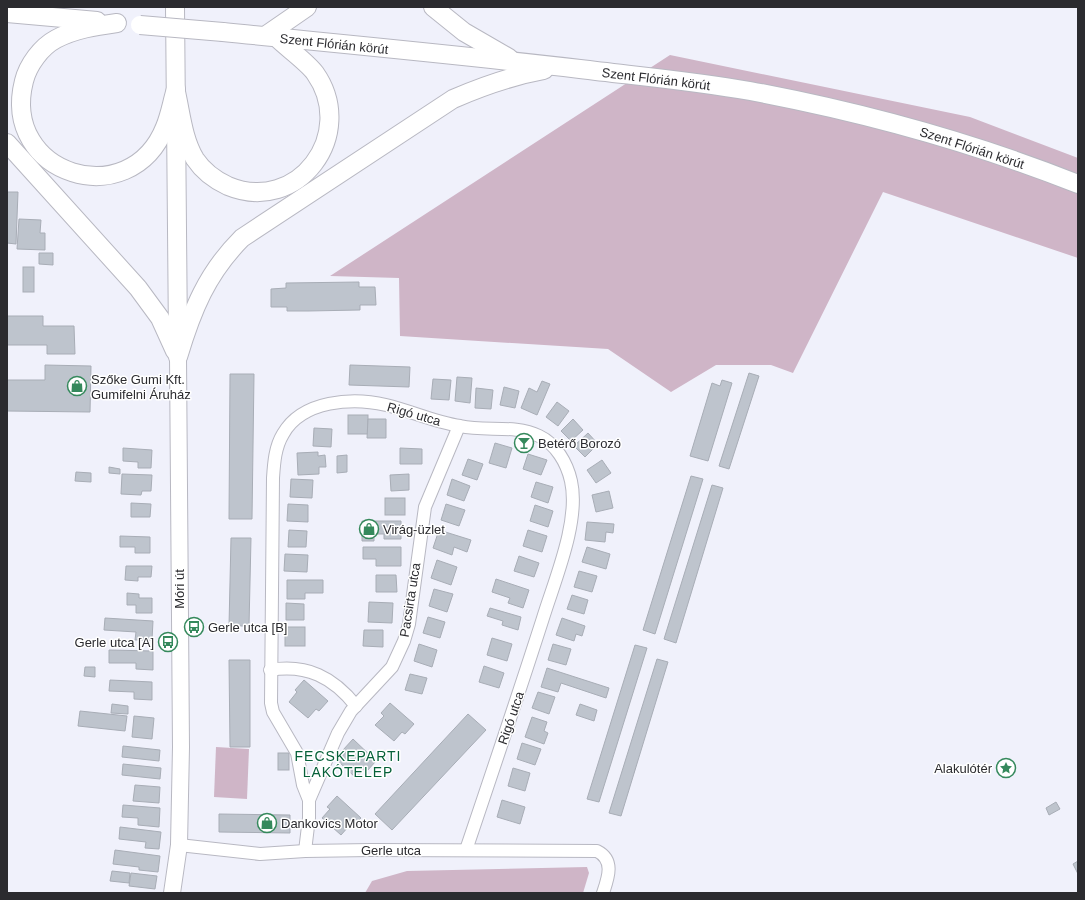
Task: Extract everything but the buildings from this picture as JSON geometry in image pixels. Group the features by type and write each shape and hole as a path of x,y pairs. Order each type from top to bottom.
{"main road":[{"path":"175,7 178,357"},
{"path":"176,89 187,142 196,160 208,174 221,183 248,191 263,192 280,188 294,182 307,172 324,148 329,132 329,101 314,72 271,37 307,7"},
{"path":"433,7 464,32 515,61"},
{"path":"7,13 117,23"},
{"path":"117,23 85,28 67,34 44,48 33,61 25,76 20,100 26,134 35,150 55,166 74,174 94,177 112,176 128,169 144,157 157,141 165,128 176,89"},
{"name":"Szent Flórián körút","path":"117,23 515,61 692,82 800,101 946,138 1078,184"},
{"path":"178,357 188,322 209,278 225,255 257,226 452,99 486,84 560,67"},
{"path":"7,143 138,288 160,318 178,357"},
{"name":"Móri út","path":"172,893 179,845 181,747 178,357"}],"street":[{"name":"Rigó utca","path":"305,851 309,818 309,800 303,785 297,753 273,712 270,670 274,460 283,432 293,421 308,410 320,405 344,402 384,404 459,426 512,429 540,436 550,443 560,454 571,480 573,494 571,526 518,698 466,850"},
{"name":"Pacsirta utca","path":"309,800 334,740 356,706 385,676 398,656 409,624 425,507 459,426"},
{"path":"270,670 295,668 324,677 348,695 356,706"},
{"name":"Gerle utca","path":"179,845 260,854 305,851 597,851 604,854 608,861 610,870 603,893"}],"shaded area":[{"path":"670,55 970,117 1078,158 1078,258 883,192 793,373 771,365 716,365 671,392 608,349 400,336 399,278 330,276"},
{"path":"216,747 249,749 247,799 214,797"},
{"path":"587,867 589,873 583,893 365,893 372,881 407,871"}],"place":[{"name":"Szőke Gumi Kft. Gumifelni Áruház","path":"77,386"},
{"name":"Betérő Borozó","path":"524,443"},
{"name":"Virág-üzlet","path":"369,529"},
{"name":"Gerle utca [B]","path":"194,627"},
{"name":"Gerle utca [A]","path":"168,642"},
{"name":"Alakulótér","path":"1006,768"},
{"name":"Dankovics Motor","path":"267,823"}],"district":[{"name":"FECSKEPARTI LAKÓTELEP","path":"348,764"}]}
